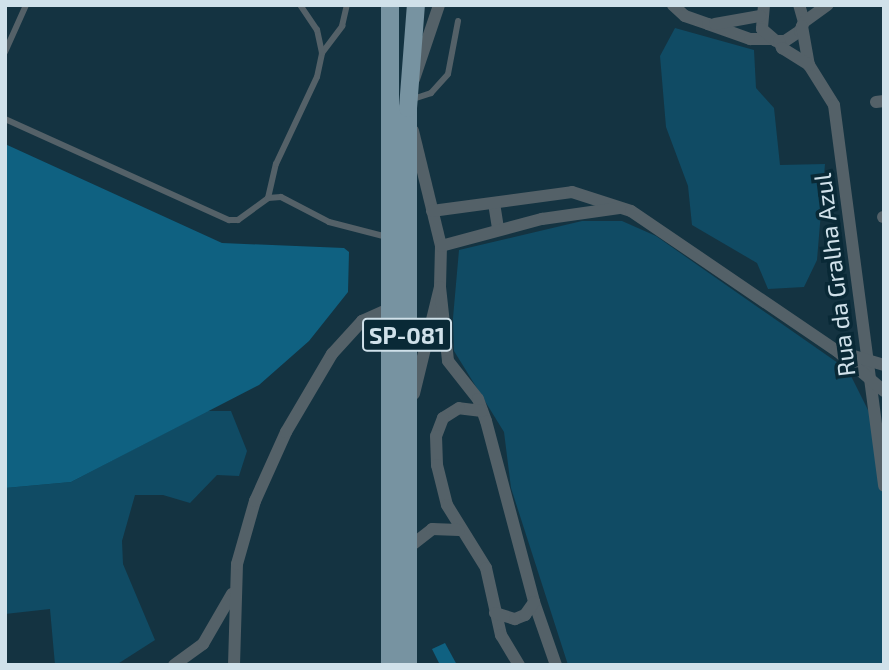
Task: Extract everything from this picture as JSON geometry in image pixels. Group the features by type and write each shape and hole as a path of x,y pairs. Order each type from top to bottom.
{"main road":[{"name":"SP-081","path":"390,5 390,665"},
{"name":"SP-081","path":"408,665 408,100 416,5"}],"street":[{"path":"439,5 430,41 408,100 441,246 440,287 448,361 482,411 534,602 556,665"},
{"path":"673,5 685,16 708,24 750,38 775,40 794,38 803,24 827,5"},
{"name":"Rua da Gralha Azul","path":"799,5 809,65 834,105 867,377 880,426 884,486"},
{"path":"708,24 762,11 762,29 775,40"},
{"name":"Rua da Gralha Azul","path":"775,40 782,48 809,65"},
{"path":"432,211 572,192 620,208 644,218 837,351 884,391"},
{"path":"494,203 498,229"},
{"path":"441,246 498,229 620,208"},
{"path":"407,425 440,287"},
{"path":"233,665 234,591 255,501 313,383 362,321 389,309"},
{"path":"837,351 884,365"},
{"path":"482,411 453,410 443,418 436,436 439,479 459,530 486,568 495,613 506,646 519,665"},
{"path":"408,548 432,529 459,530"},
{"path":"174,665 203,644 234,591"},
{"path":"495,613 515,619 525,615 534,602"}],"lane":[{"path":"5,52 26,5"},
{"path":"5,119 229,220 238,220 268,198 276,164 317,77 322,53 317,30 300,5"},
{"path":"322,53 342,26 348,5"},
{"path":"408,100 431,93 448,74 458,21"},
{"path":"268,198 293,201 329,222 389,238"}],"shaded area":[{"path":"675,28 754,50 756,88 774,108 780,165 825,164 817,260 804,287 768,289 757,263 692,225 688,186 666,127 660,56"},
{"path":"582,221 622,221 656,236 848,370 869,412 884,503 884,665 568,665 511,488 504,432 454,351 453,318 459,250"},
{"path":"207,411 231,411 247,451 239,476 217,475 190,503 163,495 135,495 122,541 123,564 155,640 116,665 55,665 50,609 5,614 5,488 71,482"}],"building":[{"path":"5,144 222,243 344,248 349,252 348,292 309,341 259,385 71,482 5,488"},
{"path":"445,643 457,665 440,665 432,649"}]}
